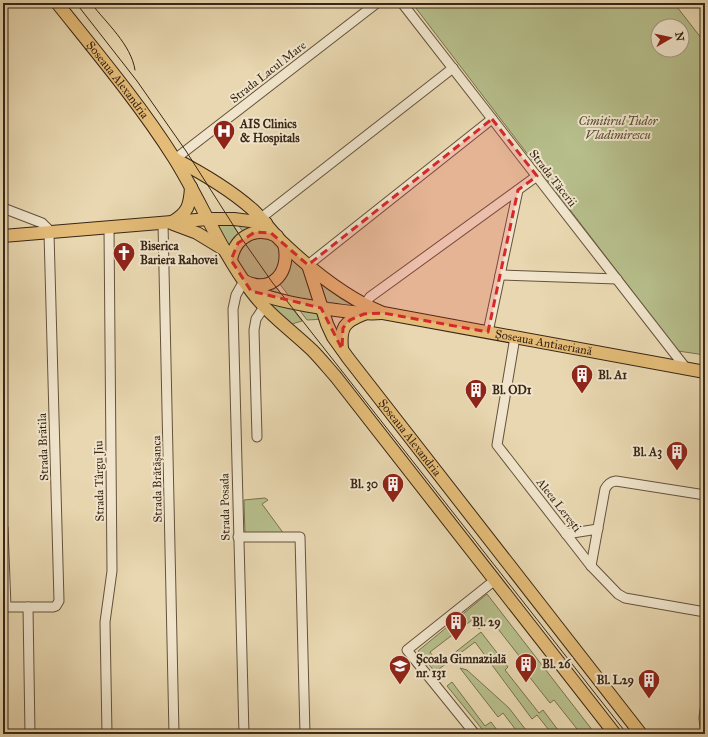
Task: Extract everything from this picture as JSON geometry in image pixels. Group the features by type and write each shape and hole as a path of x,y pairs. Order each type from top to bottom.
{"main road":[{"name":"Șoseaua Alexandria","path":"57,3 140,109 175,159 228,255 248,286 264,307 312,351 328,368 615,734"},
{"name":"Șoseaua Alexandria","path":"175,159 220,184 242,201 264,221 281,240 308,264 330,331 342,350 641,734"},
{"path":"167,223 178,218 186,211 190,199 191,187"},
{"path":"3,236 208,219 264,221"},
{"path":"167,223 197,233 228,255 242,239 250,234 264,232 281,240 286,252 286,262 284,270 279,277 272,282 248,286"},
{"name":"Șoseaua Antiaeriană","path":"308,264 365,310"},
{"name":"Șoseaua Antiaeriană","path":"248,286 283,301 322,308 365,310 383,313 685,367 705,372"},
{"path":"342,350 341,338 343,328 350,320 365,310"}],"street":[{"name":"Strada Lacul Mare","path":"175,159 377,3"},
{"name":"Strada Tăcerii","path":"402,3 685,367"},
{"path":"264,221 452,68"},
{"path":"308,264 492,119"},
{"path":"365,310 370,296 537,176"},
{"path":"488,332 518,190"},
{"path":"3,208 42,223 48,229 49,233"},
{"name":"Strada Brătășanca","path":"167,223 174,734"},
{"name":"Strada Târgu Jiu","path":"107,734 104,622 112,571 109,228"},
{"name":"Strada Brătila","path":"4,607 56,606 59,601 49,233"},
{"path":"500,276 616,279"},
{"name":"Strada Posada","path":"244,734 233,309 236,295 248,286"},
{"path":"257,437 254,330 256,319 264,307"},
{"name":"Aleea Lerești","path":"515,337 496,445 592,566 618,594 626,598 705,612"},
{"path":"592,566 605,489 611,482 616,481 705,495"},
{"path":"3,528 4,607"},
{"path":"566,534 598,529"},
{"path":"238,537 300,537 305,734"},
{"path":"475,734 407,650 495,580"},
{"path":"28,607 30,734"},
{"path":"705,710 705,727"}],"highlighted area":[{"path":"492,119 537,176 518,190 488,332 383,313 364,314 350,320 343,328 342,349 321,308 251,291 231,260 238,243 255,232 271,233 308,265"}],"green space":[{"name":"Cimitirul Tudor Vladimirescu","path":"412,3 674,3 686,18 650,18 650,58 690,58 690,24 705,43 705,355 678,351"},
{"path":"214,219 229,219 242,239 246,236 234,219 277,236 370,308 322,308 325,319 307,320 276,279 272,282 302,321 286,328 251,291"},
{"path":"265,498 268,500 262,504 284,534 245,535 244,500"},
{"path":"487,594 593,731 589,734 581,734 554,700 550,703 516,660 520,657 491,620 479,629 472,620 430,652 439,665 481,632 508,667 505,670 539,713 543,710 561,734 552,734 537,715 532,719 475,642 435,672 418,651"},
{"path":"460,668 467,670 509,708 529,734 519,734 503,713 498,717"},
{"path":"452,682 485,726 491,722 500,734 476,733 482,729 447,686"}],"tram line":[{"path":"76,3 137,81 186,151 242,239 272,282 627,734"},
{"path":"91,3 129,51 135,70"}],"place":[{"name":"AIS Clinics & Hospitals","path":"224,150"},
{"name":"Biserica Bariera Rahovei","path":"124,272"},
{"name":"Bl. A1","path":"582,394"},
{"name":"Bl. OD1","path":"476,410"},
{"name":"Bl. A3","path":"677,472"},
{"name":"Bl. 30","path":"393,504"},
{"name":"Bl. 29","path":"456,642"},
{"name":"Bl. 26","path":"526,684"},
{"name":"Școala Gimnazială nr. 131","path":"400,686"},
{"name":"Bl. L29","path":"649,700"}]}
